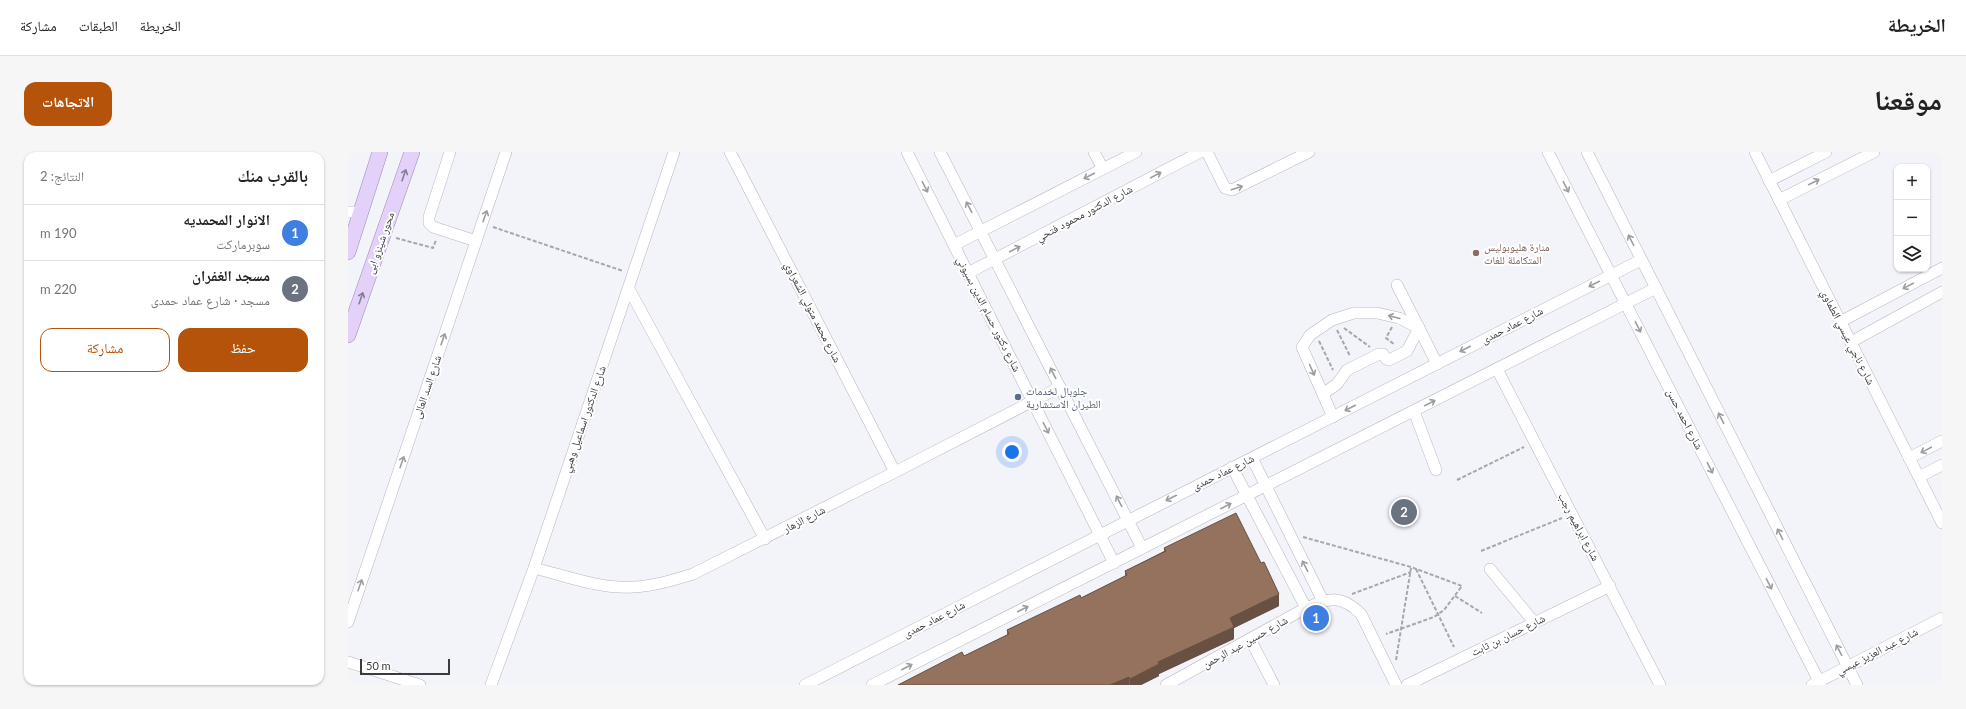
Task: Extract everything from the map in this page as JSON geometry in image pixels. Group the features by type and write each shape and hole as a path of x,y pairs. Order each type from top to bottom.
{"main road":[{"path":"348,252 355,212 380,152"},
{"name":"محور شينزو ابى","path":"348,335 412,152"}],"street":[{"path":"450,152 429,217 431,226 476,241"},
{"name":"شارع السد العالى","path":"348,622 506,152"},
{"name":"شارع الدكتور اسماعيل وهبي","path":"491,685 534,568 634,275 674,152"},
{"name":"شارع محمد متولي الشعراوي","path":"730,152 895,472"},
{"name":"شارع دكتور حسام الدين بسيوني","path":"907,152 1114,563"},
{"path":"940,152 1142,548"},
{"path":"1094,152 1103,169"},
{"path":"954,245 1136,152"},
{"name":"شارع الدكتور محمود فتحي","path":"968,273 1200,152"},
{"path":"1207,152 1225,188 1232,190 1309,152"},
{"name":"شارع احمد حسن","path":"1548,152 1818,684"},
{"path":"1586,152 1857,685"},
{"name":"شارع ناجي عيسي الطماوي","path":"1755,152 1942,523"},
{"path":"1769,181 1826,152"},
{"path":"1779,200 1874,152"},
{"name":"شارع عماد حمدى","path":"805,685 1641,260"},
{"path":"1840,322 1942,268"},
{"path":"1397,285 1436,364"},
{"path":"872,685 1656,288"},
{"path":"629,289 764,539"},
{"path":"1850,342 1942,292"},
{"path":"1333,416 1302,347 1314,332 1332,320 1354,314 1377,313 1396,317 1418,328"},
{"path":"1323,394 1339,381 1347,370 1379,354 1383,354 1386,359 1389,360 1407,350 1418,328"},
{"name":"شارع ابراهيم رجب","path":"1497,369 1660,685"},
{"name":"شارع الزهار","path":"534,568 599,584 632,587 664,583 692,574 764,539 1060,387"},
{"path":"1414,411 1436,470"},
{"path":"1909,458 1942,441"},
{"path":"1252,458 1323,601"},
{"path":"1919,477 1942,465"},
{"path":"1232,467 1306,608"},
{"path":"1490,569 1534,622"},
{"name":"شارع حسان بن ثابت","path":"1407,685 1610,586"},
{"name":"شارع حسين عبد الرحمن","path":"1166,685 1306,608 1323,601 1333,599 1344,601"},
{"path":"1344,601 1353,606 1361,614 1396,685"},
{"name":"شارع عبد العزيز عيسي","path":"1818,684 1847,667 1942,618"},
{"path":"1250,640 1274,685"},
{"path":"348,662 420,685"}],"path":[{"path":"482,224 634,275"},
{"path":"383,234 433,248 439,229"},
{"path":"1396,317 1386,338 1407,350"},
{"path":"1332,320 1379,354"},
{"path":"1332,320 1355,366"},
{"path":"1314,332 1339,381"},
{"path":"1456,480 1534,442"},
{"path":"1481,551 1572,514"},
{"path":"1289,532 1411,567 1462,585 1462,588 1438,614 1386,634"},
{"path":"1396,661 1411,567"},
{"path":"1416,569 1454,646"},
{"path":"1344,601 1358,591 1410,572"},
{"path":"1455,596 1482,613"}],"building":[{"path":"1236,513 1261,563 1264,562 1279,594 1230,618 1234,627 1158,662 1159,664 1130,679 1129,677 1110,685 898,685 962,652 964,656 1009,634 1007,630 1080,595 1081,598 1127,575 1125,571 1166,551 1164,548"}],"place":[{"name":"منارة هليوبوليس المتكاملة للغات","path":"1476,253"},
{"name":"جلوبال لخدمات الطيران الاستشارية","path":"1018,397"},
{"name":"مسجد الغفران","path":"1404,512"},
{"name":"الانوار المحمديه","path":"1316,618"}]}
